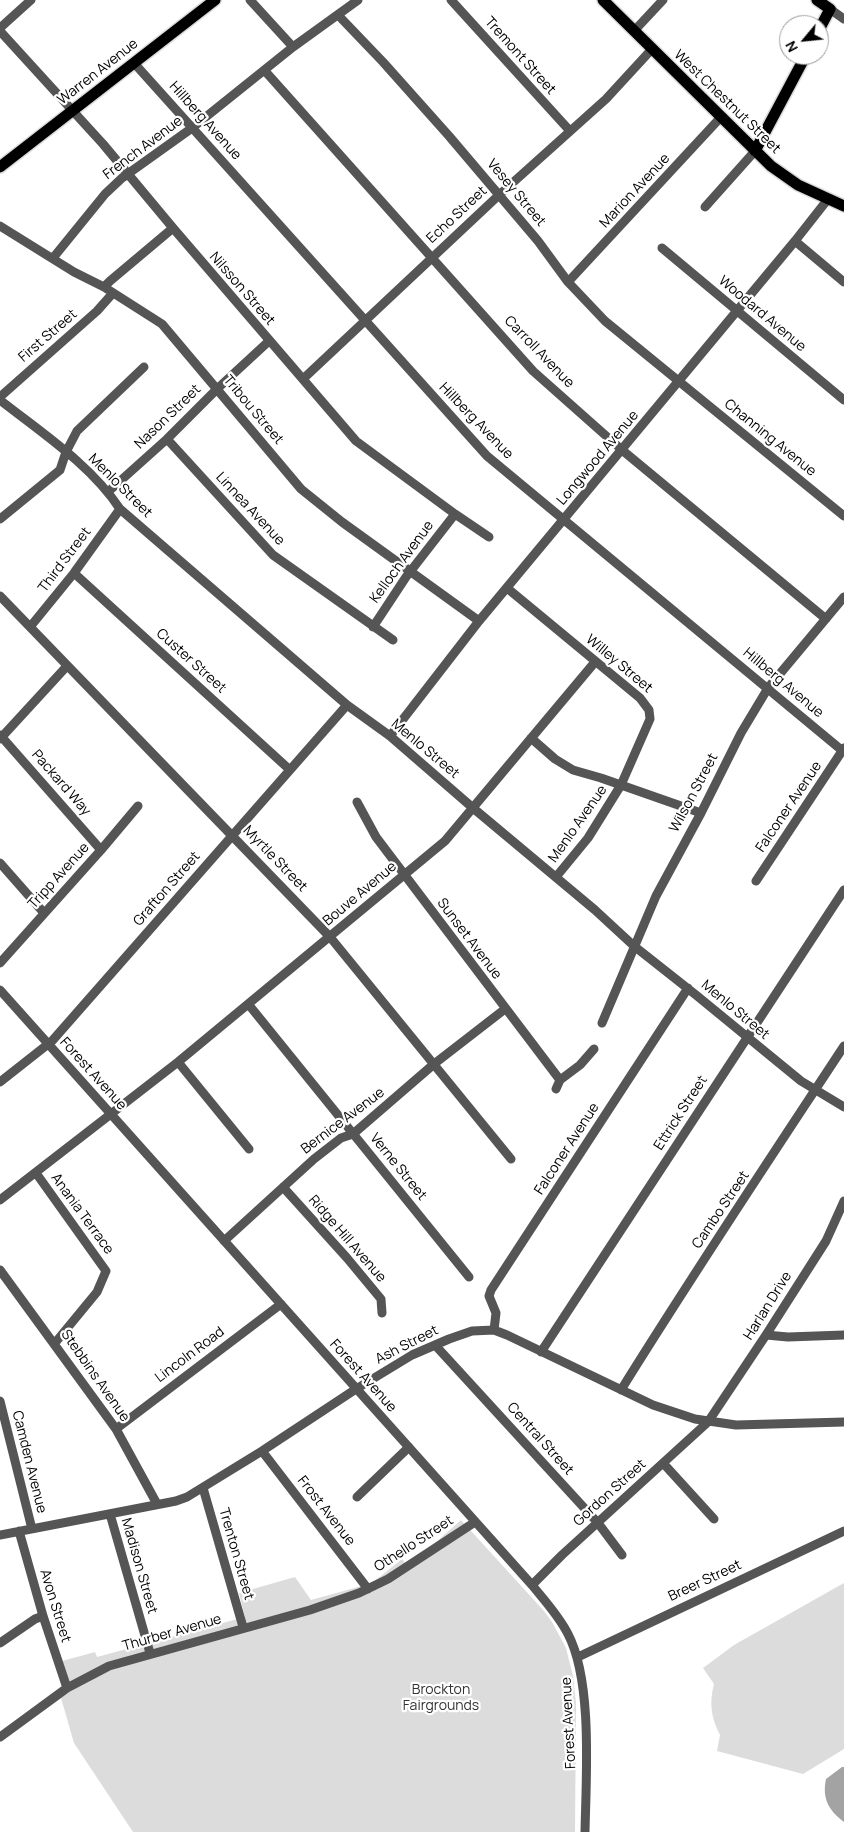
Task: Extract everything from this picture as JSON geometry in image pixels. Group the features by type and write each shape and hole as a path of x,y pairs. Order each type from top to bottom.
{"main road":[{"name":"Warren Avenue","path":"0,167 215,0"},
{"name":"West Chestnut Street","path":"603,0 771,166 788,178 844,206"},
{"path":"817,0 830,9 827,15"},
{"path":"755,151 801,65"}],"street":[{"path":"0,30 31,0"},
{"path":"250,0 293,47"},
{"name":"French Avenue","path":"53,258 105,194 128,173 192,128 293,47 358,0"},
{"name":"Tremont Street","path":"451,0 570,131"},
{"path":"634,31 663,0"},
{"path":"830,9 844,19"},
{"name":"Vesey Street","path":"338,15 383,62 499,195 538,241 568,282 605,321 679,382"},
{"name":"Nilsson Street","path":"0,30 128,173 172,228 356,441 489,537"},
{"name":"Echo Street","path":"303,379 499,195 606,99 652,49"},
{"name":"Hillberg Avenue","path":"134,63 365,322 488,456 844,750"},
{"name":"Carroll Avenue","path":"265,71 533,371 622,450 826,619"},
{"name":"Marion Avenue","path":"568,282 721,117"},
{"path":"705,207 755,151"},
{"name":"Longwood Avenue","path":"390,736 479,621 796,242 828,199"},
{"name":"Tribou Street","path":"0,226 162,324 301,489 342,522 479,621"},
{"path":"104,288 172,228"},
{"path":"796,242 844,282"},
{"name":"Woodard Avenue","path":"662,248 844,400"},
{"name":"First Street","path":"0,398 97,311 113,293"},
{"name":"Nason Street","path":"109,491 167,439 217,388 269,341"},
{"path":"0,519 60,470 66,452 77,431 144,367"},
{"name":"Channing Avenue","path":"679,382 844,516"},
{"name":"Menlo Street","path":"0,398 66,452 109,491 120,509 347,705 390,736 595,910 634,946 815,1091 844,1106"},
{"name":"Linnea Avenue","path":"167,439 273,555 393,640"},
{"name":"Third Street","path":"30,627 74,573 120,509"},
{"name":"Kelloch Avenue","path":"373,626 411,571 455,514"},
{"name":"Custer Street","path":"74,573 290,770"},
{"name":"Willey Street","path":"507,588 640,698 647,706 650,715 644,736 621,785"},
{"name":"Myrtle Street","path":"0,596 330,937 511,1159"},
{"name":"Wilson Street","path":"602,1023 666,876 701,813 741,732 768,688 844,597"},
{"name":"Bouve Avenue","path":"0,1200 111,1115 249,1005 445,841 595,662"},
{"path":"1,737 67,666"},
{"name":"Grafton Street","path":"0,1082 48,1045 347,705"},
{"name":"Packard Way","path":"1,737 102,850"},
{"path":"531,738 555,759 573,770 701,813"},
{"name":"Falconer Avenue","path":"756,881 844,750"},
{"name":"Menlo Avenue","path":"556,878 588,838 621,785"},
{"name":"Sunset Avenue","path":"357,802 376,837 506,1009 558,1084 580,1065 594,1049"},
{"name":"Tripp Avenue","path":"0,963 102,850 138,806"},
{"path":"0,863 44,913"},
{"name":"Ettrick Street","path":"541,1352 844,890"},
{"name":"Falconer Avenue","path":"494,1330 496,1313 489,1296 491,1290 688,988"},
{"name":"Forest Avenue","path":"0,990 532,1585 560,1619 578,1657 583,1697 586,1743 585,1832"},
{"name":"Verne Street","path":"249,1005 469,1277"},
{"name":"Bernice Avenue","path":"224,1241 282,1187 334,1143 347,1135 354,1134 434,1064 506,1009"},
{"name":"Cambo Street","path":"621,1390 681,1293 844,1046"},
{"path":"178,1062 249,1149"},
{"name":"Anania Terrace","path":"36,1173 106,1271 97,1292 55,1343"},
{"name":"Ridge Hill Avenue","path":"282,1187 347,1258 381,1299 382,1312"},
{"name":"Harlan Drive","path":"708,1422 826,1241 844,1201"},
{"name":"Stebbins Avenue","path":"0,1270 116,1429 157,1504"},
{"name":"Lincoln Road","path":"116,1429 281,1304"},
{"name":"Ash Street","path":"0,1535 187,1497 262,1451 400,1361 472,1331 494,1330 669,1412 708,1422 736,1425 844,1422"},
{"path":"766,1335 795,1337 844,1335"},
{"name":"Central Street","path":"435,1345 598,1523 622,1555"},
{"name":"Camden Avenue","path":"0,1401 32,1529"},
{"name":"Gordon Street","path":"532,1585 562,1555 708,1422"},
{"path":"358,1497 408,1447"},
{"name":"Frost Avenue","path":"262,1451 368,1589"},
{"path":"663,1463 714,1519"},
{"name":"Trenton Street","path":"203,1488 244,1628"},
{"name":"Madison Street","path":"110,1514 150,1653"},
{"name":"Othello Street","path":"368,1589 388,1579 474,1522"},
{"name":"Avon Street","path":"19,1531 43,1616 67,1688"},
{"name":"Breer Street","path":"578,1657 844,1531"},
{"name":"Thurber Avenue","path":"0,1737 67,1688 109,1666 150,1653 310,1610 368,1589"},
{"path":"0,1643 35,1619 43,1616"}],"green space":[{"name":"Brockton Fairgrounds","path":"461,1520 544,1611 566,1648 573,1676 576,1704 575,1832 133,1832 74,1743 61,1698 71,1691 62,1661 95,1652 97,1657 245,1617 239,1593 295,1577 311,1600 372,1583 402,1559 408,1567"},
{"path":"844,1583 844,1749 803,1774 717,1751 720,1735 712,1710 714,1684 703,1668 734,1645"}],"shaded area":[{"path":"844,1767 844,1822 830,1808 825,1792 826,1779"}]}
